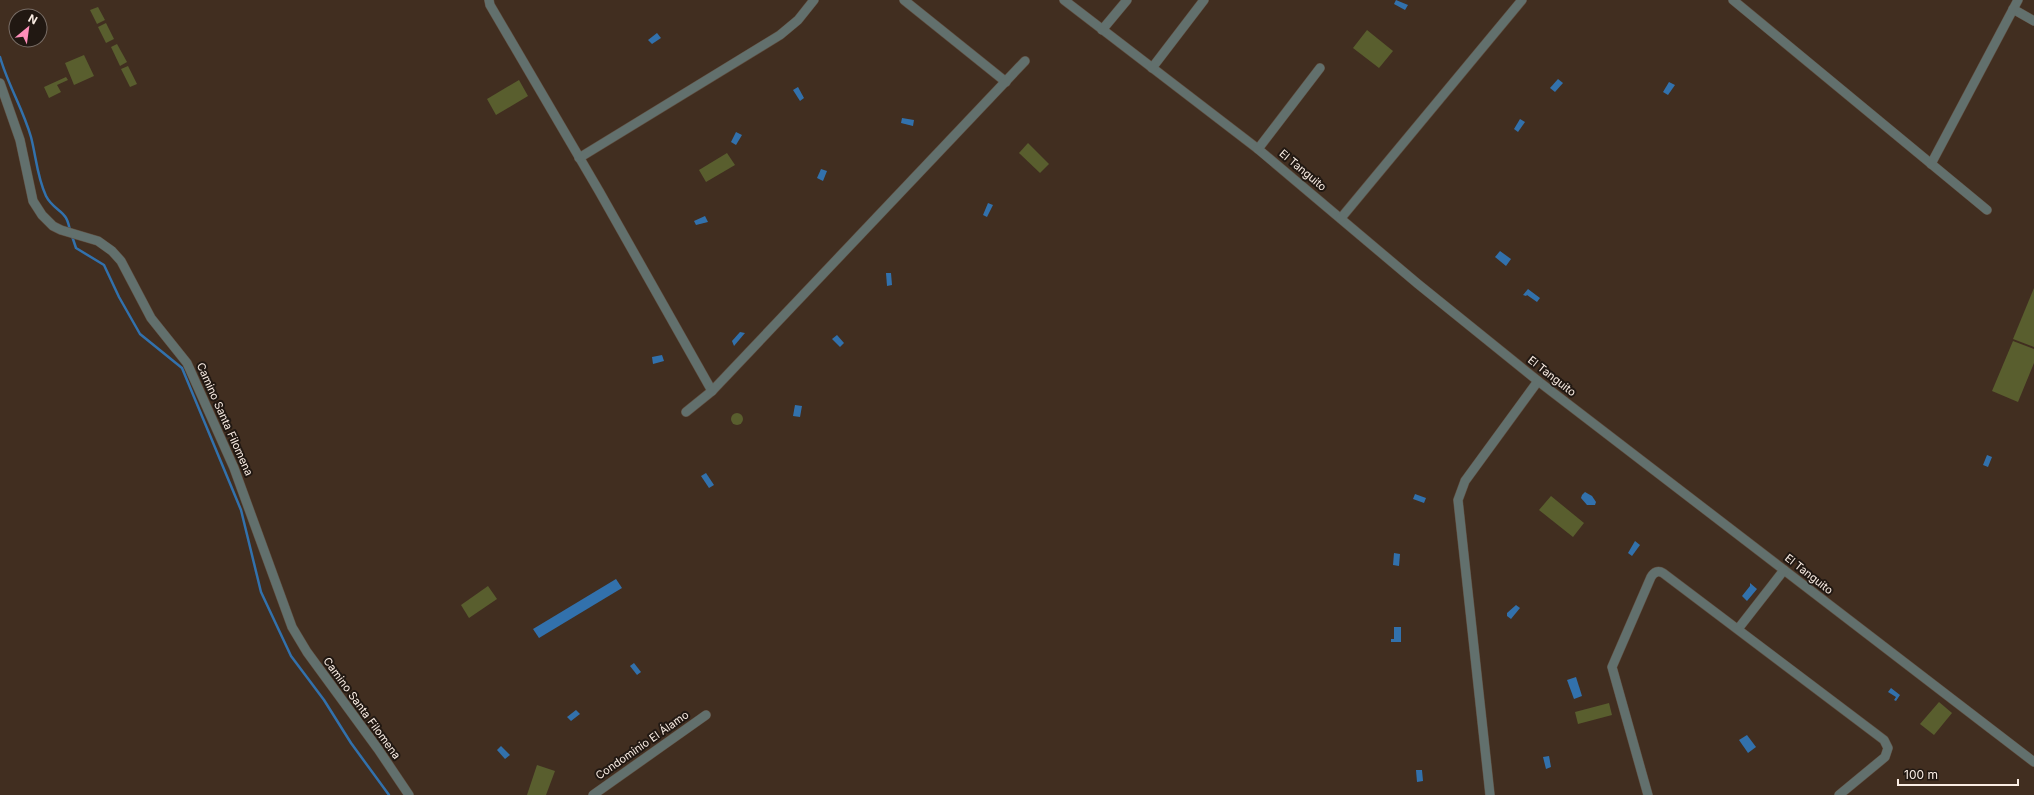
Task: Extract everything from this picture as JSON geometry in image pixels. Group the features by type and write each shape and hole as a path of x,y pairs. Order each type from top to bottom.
{"street":[{"path":"489,0 490,5 712,391"},
{"path":"579,158 780,35 798,20 814,0"},
{"path":"904,0 1006,82"},
{"name":"El Tanguito","path":"1064,0 1258,149 1418,284 1538,380 2034,762"},
{"path":"1102,30 1127,0"},
{"path":"1152,68 1204,0"},
{"path":"1341,218 1522,0"},
{"path":"1732,0 1987,210"},
{"path":"1931,164 2018,0"},
{"path":"2013,9 2034,21"},
{"path":"686,412 712,391 1026,61"},
{"path":"1258,149 1320,68"},
{"name":"Camino Santa Filomena","path":"0,83 20,140 33,201 47,221 61,230 101,242 121,261 146,310 187,363 234,468 292,627 307,652 378,749 408,795"},
{"path":"1490,795 1458,500 1467,478 1538,380"},
{"path":"1738,629 1784,570"},
{"path":"1648,795 1612,667 1652,574 1657,572 1663,573 1886,742 1888,748 1885,757 1839,795"},
{"name":"Condominio El Álamo","path":"593,795 706,715"}],"green space":[{"path":"98,7 105,20 97,24 90,10"},
{"path":"106,23 114,39 106,43 98,27"},
{"path":"1367,30 1393,51 1379,68 1353,48"},
{"path":"117,44 127,62 120,66 111,47"},
{"path":"84,55 94,76 74,85 65,63"},
{"path":"128,66 137,84 130,87 121,69"},
{"path":"66,77 68,80 57,85 61,92 49,98 44,87"},
{"path":"519,80 528,96 496,115 487,99"},
{"path":"1028,143 1049,164 1040,173 1019,153"},
{"path":"727,153 735,165 706,182 699,170"},
{"path":"2034,288 2034,347 2013,339"},
{"path":"2013,341 2034,349 2034,363 2018,402 1992,391"},
{"path":"735,413 739,413 743,419 739,425 735,425 731,421 731,417"},
{"path":"1551,496 1584,523 1573,537 1539,510"},
{"path":"488,586 497,599 469,618 461,605"},
{"path":"1939,702 1952,713 1934,735 1920,724"},
{"path":"1609,703 1612,715 1578,724 1575,712"},
{"path":"537,765 555,771 546,795 527,795"}],"water":[{"path":"1396,0 1408,5 1405,10 1394,4"},
{"path":"657,33 661,38 652,44 648,40"},
{"path":"1558,79 1563,83 1555,92 1550,88"},
{"path":"1669,82 1675,85 1668,95 1663,92"},
{"path":"798,87 804,98 800,101 793,90"},
{"path":"902,118 914,120 913,126 901,123"},
{"path":"1520,119 1525,122 1518,132 1514,129"},
{"path":"736,132 742,135 736,145 731,142"},
{"path":"821,169 827,171 823,181 817,178"},
{"path":"988,203 993,205 987,217 983,215"},
{"path":"705,216 708,222 696,225 694,221"},
{"path":"1500,251 1511,259 1506,266 1495,257"},
{"path":"886,273 891,273 892,285 887,286"},
{"path":"1528,289 1540,298 1537,302 1527,295 1523,295"},
{"path":"740,332 745,333 734,346 732,341"},
{"path":"837,335 844,343 840,347 832,339"},
{"path":"662,355 664,361 653,364 652,357"},
{"path":"795,405 802,406 800,417 793,416"},
{"path":"1987,455 1992,457 1988,467 1983,465"},
{"path":"706,473 714,485 709,488 701,476"},
{"path":"1585,492 1592,496 1596,502 1595,505 1587,505 1581,498"},
{"path":"1415,494 1426,498 1424,503 1413,499"},
{"path":"1635,541 1640,545 1632,556 1628,553"},
{"path":"1394,553 1400,554 1399,566 1393,565"},
{"path":"616,579 622,588 539,638 533,629"},
{"path":"1750,583 1757,589 1747,601 1742,596 1750,586"},
{"path":"1516,605 1520,608 1511,619 1507,616 1507,613"},
{"path":"1394,627 1401,627 1401,642 1391,642 1391,639 1394,639"},
{"path":"634,663 641,672 637,675 630,666"},
{"path":"1576,677 1582,696 1574,699 1567,680"},
{"path":"1891,688 1900,695 1896,701 1894,700 1896,697 1888,692"},
{"path":"576,710 580,714 571,721 567,717"},
{"path":"1747,735 1756,747 1748,753 1739,740"},
{"path":"501,746 510,755 505,759 497,750"},
{"path":"1549,756 1551,767 1546,769 1543,757"},
{"path":"1416,770 1422,770 1423,781 1417,782"}],"waterway":[{"path":"0,57 28,127 43,189 48,200 64,215 70,230"},
{"path":"72,236 76,248 104,265 119,297 140,334 182,368 241,510 261,592 291,656 324,700 351,743 389,795"}]}
